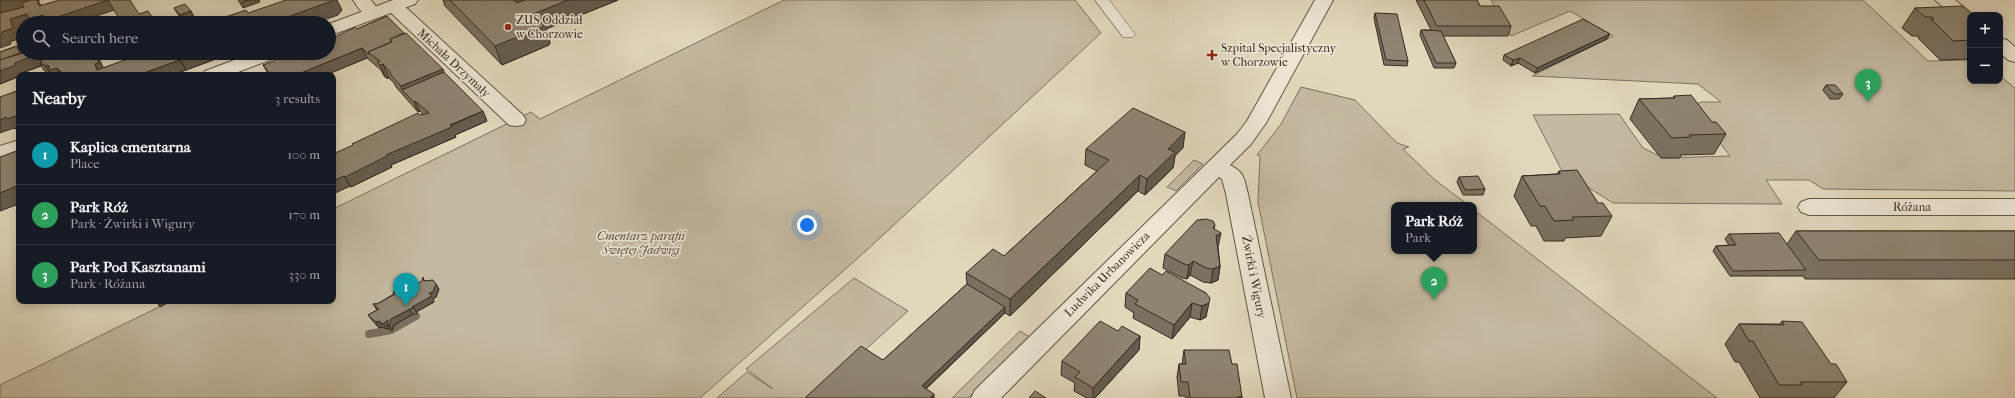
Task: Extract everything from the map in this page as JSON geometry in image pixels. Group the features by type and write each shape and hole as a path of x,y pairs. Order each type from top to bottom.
{"street":[{"path":"1102,0 1128,34"},
{"name":"Ludwika Urbanowicza","path":"984,398 1223,159 1256,123 1324,0"},
{"path":"1944,0 1967,18"},
{"path":"336,26 367,7 401,3"},
{"name":"Michała Drzymały","path":"401,3 516,120"},
{"path":"2003,46 2015,56"},
{"path":"220,72 252,60"},
{"path":"0,154 16,148"},
{"name":"Żwirki i Wigury","path":"1223,159 1232,175 1237,194 1278,398"},
{"name":"Różana","path":"1809,207 2015,207"}],"green space":[{"name":"Cmentarz parafii Świętej Jadwigi","path":"784,0 1075,0 1101,33 868,249 700,398 0,398 0,385 165,304 336,304 336,208 531,112 540,119"},
{"path":"1491,0 1863,0 1928,61 1967,60 1967,84 2003,84 2003,78 2015,88 2015,191 1823,189 1809,180 1766,180 1782,204 1613,203 1562,171 1533,115 1619,114 1643,148 1664,158 1730,156 1702,119 1696,104 1702,102 1721,102 1698,84 1532,76 1613,36 1570,11 1511,36"},
{"path":"1301,87 1355,100 1397,143 1409,147 1403,149 1434,179 1464,202 1391,202 1391,254 1477,254 1477,212 1717,398 1297,398 1258,202 1260,156 1257,155 1281,124"},
{"path":"1194,160 1203,164 1176,191 1167,187"},
{"path":"854,278 908,311 812,398 717,398 747,372 773,389 746,369"},
{"path":"1020,331 1030,337 968,398 952,398"}],"building":[{"path":"37,0 39,6 59,0 108,0 61,16 28,16 27,14 16,16 10,19 13,28 2,32 3,34 0,35 0,13 24,7 22,3"},
{"path":"108,0 130,0 139,14 148,11 151,16 118,16"},
{"path":"238,0 248,0 240,3"},
{"path":"286,0 333,0 290,16 228,16 246,10 248,13"},
{"path":"450,0 513,0 517,3 525,0 568,0 531,15 544,25 543,27 495,46"},
{"path":"1424,0 1477,0 1480,6 1499,6 1511,26 1437,26"},
{"path":"185,4 191,11 180,15 174,8"},
{"path":"1962,6 1969,12 1967,12 1967,40 1953,41 1931,19 1934,19 1932,17 1925,17 1915,8"},
{"path":"1375,13 1397,14 1408,61 1386,60"},
{"path":"387,16 404,33 390,39 391,42 368,52 369,55 362,48 336,59 336,36 355,27 357,29"},
{"path":"1583,19 1610,34 1537,68 1520,58 1513,60 1504,55"},
{"path":"1421,30 1441,31 1456,63 1436,63"},
{"path":"406,33 443,69 401,86 383,64 380,65 377,62 380,61 368,52 392,42 390,39"},
{"path":"16,46 16,54 0,60 0,52"},
{"path":"16,55 16,60 23,60 15,63 16,65 0,71 0,60"},
{"path":"42,60 98,60 99,63 95,64 97,70 125,60 180,60 146,72 61,72 57,68 50,70 48,65 45,66 44,64 40,64"},
{"path":"333,60 303,72 269,72 263,65 274,61"},
{"path":"444,72 483,111 450,125 452,127 386,155 387,156 345,177 344,176 336,180 336,153 418,113 420,115 429,113 415,101 414,102 402,90"},
{"path":"1826,85 1835,85 1843,94 1834,94"},
{"path":"16,91 16,116 7,119 6,117 0,120 0,97"},
{"path":"1691,95 1712,122 1716,122 1726,134 1689,135 1691,137 1672,138 1639,99 1675,98 1674,96"},
{"path":"1133,108 1185,132 1168,149 1175,152 1147,179 1140,175 1010,299 966,273 993,249 1004,256 1109,160 1086,149"},
{"path":"16,151 16,186 0,193 0,157"},
{"path":"1577,170 1598,203 1603,203 1612,216 1572,217 1574,220 1554,221 1545,206 1540,206 1522,176 1560,174 1559,171"},
{"path":"1478,176 1485,189 1465,190 1459,177"},
{"path":"1206,219 1213,221 1215,225 1213,228 1221,233 1216,236 1220,266 1213,269 1206,268 1193,261 1189,265 1184,264 1165,254 1197,220"},
{"path":"1796,231 2015,231 2015,260 1819,260"},
{"path":"1779,233 1806,270 1733,271 1716,246 1736,245 1729,234"},
{"path":"1150,268 1162,275 1166,271 1206,293 1210,298 1209,303 1202,306 1192,303 1174,325 1135,304 1138,300 1126,293"},
{"path":"423,277 424,281 433,280 436,284 433,292 429,293 432,296 412,307 414,308 391,319 389,325 387,325 388,320 383,324 379,321 376,322 368,315 379,309 373,304 377,304 395,294 393,292 398,292 416,281 419,283 422,281"},
{"path":"967,284 1005,307 922,386 934,394 930,398 806,397 861,346 883,360"},
{"path":"1100,321 1118,331 1122,326 1140,336 1093,388 1075,377 1080,372 1062,361"},
{"path":"1782,321 1802,322 1831,364 1836,364 1847,382 1800,382 1802,385 1779,385 1753,341 1749,341 1739,324 1784,325"},
{"path":"1184,350 1229,350 1232,364 1237,364 1242,397 1190,398 1188,382 1181,382 1179,364 1186,364"},
{"path":"1035,391 1046,398 1029,398"}],"waterway":[{"path":"369,334 391,330 416,316"}],"place":[{"name":"ZUS Oddział w Chorzowie","path":"508,27"},
{"name":"Szpital Specjalistyczny w Chorzowie","path":"1212,55"},
{"name":"Park Pod Kasztanami","path":"1868,102"},
{"name":"Park Róż","path":"1434,300"},
{"name":"Kaplica cmentarna","path":"406,306"}]}
